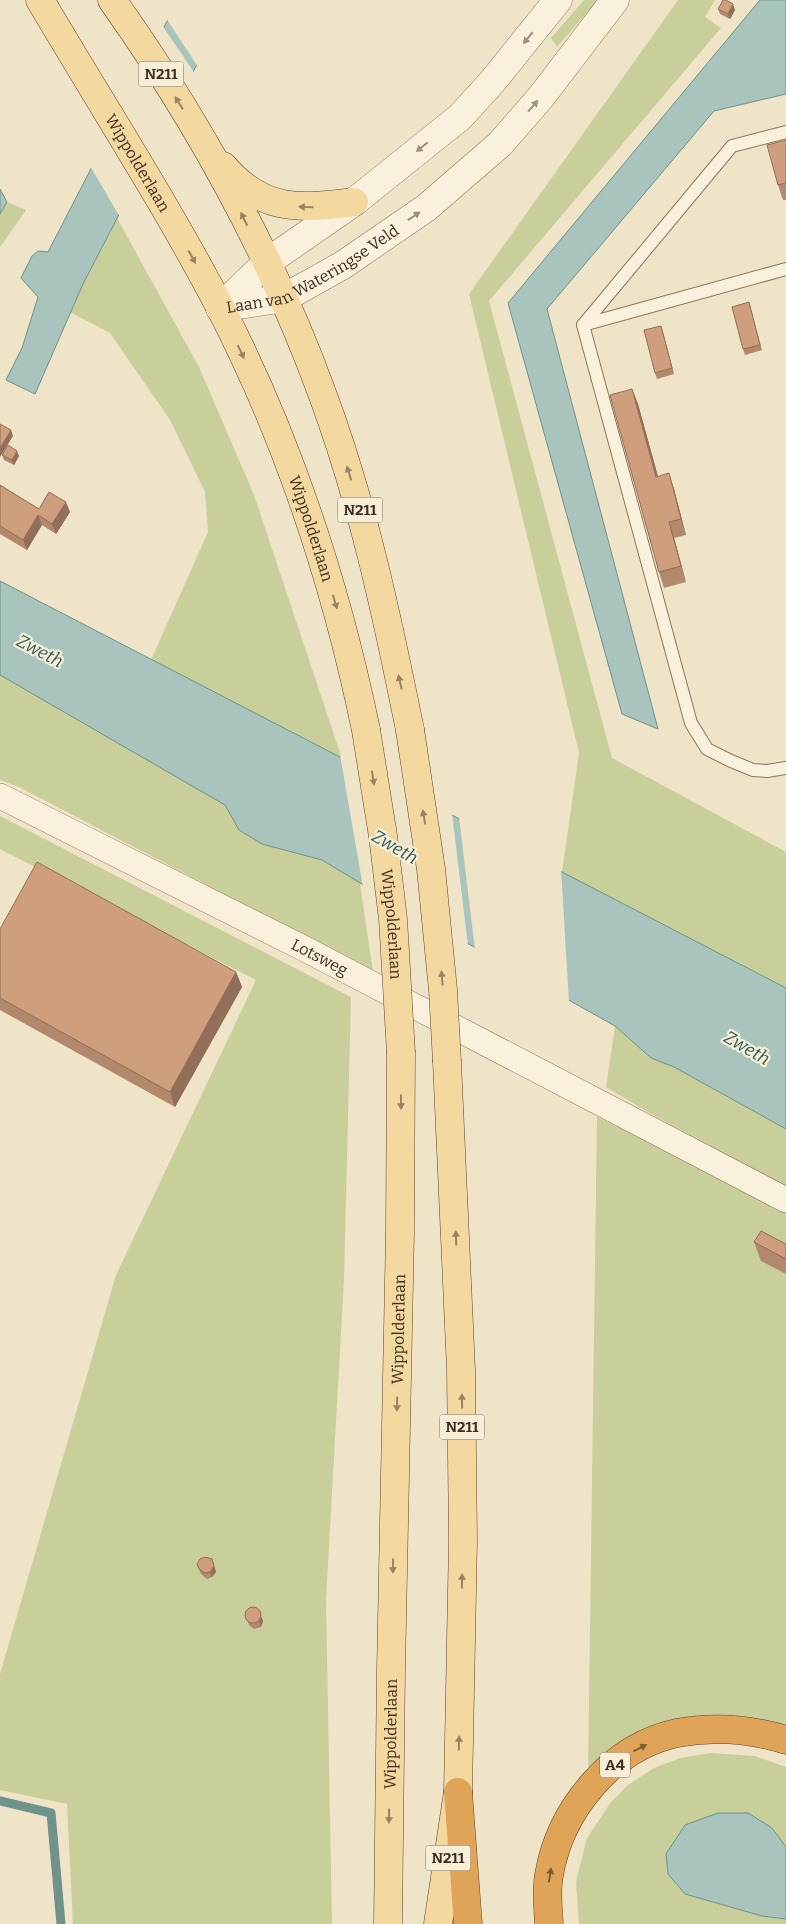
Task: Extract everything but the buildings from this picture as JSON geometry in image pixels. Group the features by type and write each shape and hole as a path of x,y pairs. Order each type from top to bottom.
{"highway":[{"name":"A4","path":"549,1924 547,1899 549,1875 558,1842 570,1815 586,1793 608,1770 632,1752 676,1734 717,1729 763,1733 786,1740"},
{"path":"458,1792 468,1924"}],"main road":[{"name":"N211","path":"114,3 205,144 284,298 323,395 358,502 383,599 410,730 431,869 443,990 455,1204 462,1445 463,1540 458,1792 438,1924"},
{"name":"Wippolderlaan","path":"46,11 122,135 220,308 272,423 305,508 336,605 366,730 383,836 393,919 401,1053 400,1270 391,1670 388,1924"},
{"path":"205,144 231,175 264,198 300,207 354,202"}],"street":[{"name":"Laan van Wateringse Veld","path":"220,308 266,263 354,202 460,116 492,82 558,0"},
{"name":"Laan van Wateringse Veld","path":"220,308 284,298 343,265 426,208 500,144 541,97 615,0"},
{"name":"Lotsweg","path":"0,796 303,948 786,1200"}],"lane":[{"path":"32,0 46,11"},
{"path":"584,325 732,146 786,132"},
{"path":"584,325 786,270"},
{"path":"584,325 691,723 707,750 753,770 767,772 786,768"}],"green space":[{"path":"584,0 598,0 557,47 551,38"},
{"path":"678,0 715,0 705,17 721,28 489,301 612,758 786,852 786,988 562,872 579,753 469,294"},
{"path":"7,202 26,210 0,247 0,214"},
{"path":"117,218 199,367 254,495 342,759 151,660 208,532 205,492 170,420 110,333 70,312"},
{"path":"0,675 226,805 239,830 262,844 322,860 360,883 373,972 19,787 0,780"},
{"path":"0,816 351,997 344,1280 326,1600 332,1924 73,1924 67,1804 0,1790 0,1674 116,1275 256,980 0,849"},
{"path":"615,1026 651,1058 674,1067 786,1129 786,1187 646,1111 606,1087"},
{"path":"597,1117 716,1174 786,1212 786,1728 762,1720 588,1774"},
{"path":"711,1753 755,1756 786,1767 786,1847 772,1828 762,1916 786,1919 786,1924 579,1924 576,1882 587,1838 611,1802 628,1785 654,1768 680,1758"}],"water":[{"path":"178,0 214,37 195,68 83,284 35,394 6,380 22,348 38,297 21,278 32,256 38,251 48,252"},
{"path":"760,0 786,0 786,94 714,111 547,309 658,729 622,714 508,303"},
{"path":"0,189 7,202 0,214"},
{"name":"Zweth","path":"0,581 786,988 786,1129 674,1067 651,1058 615,1026 322,860 262,844 239,830 225,805 0,675"},
{"path":"718,1813 748,1813 772,1828 786,1847 786,1919 762,1916 685,1894 668,1874 666,1854 685,1825"}],"pier":[{"path":"175,0 233,0 216,38 198,67 166,18"},
{"path":"162,25 195,74 120,217 90,166"},
{"path":"340,755 452,813 468,946 363,887"},
{"path":"459,817 561,869 569,1003 475,950"}],"waterway":[{"path":"0,1801 51,1813 61,1924"}]}
